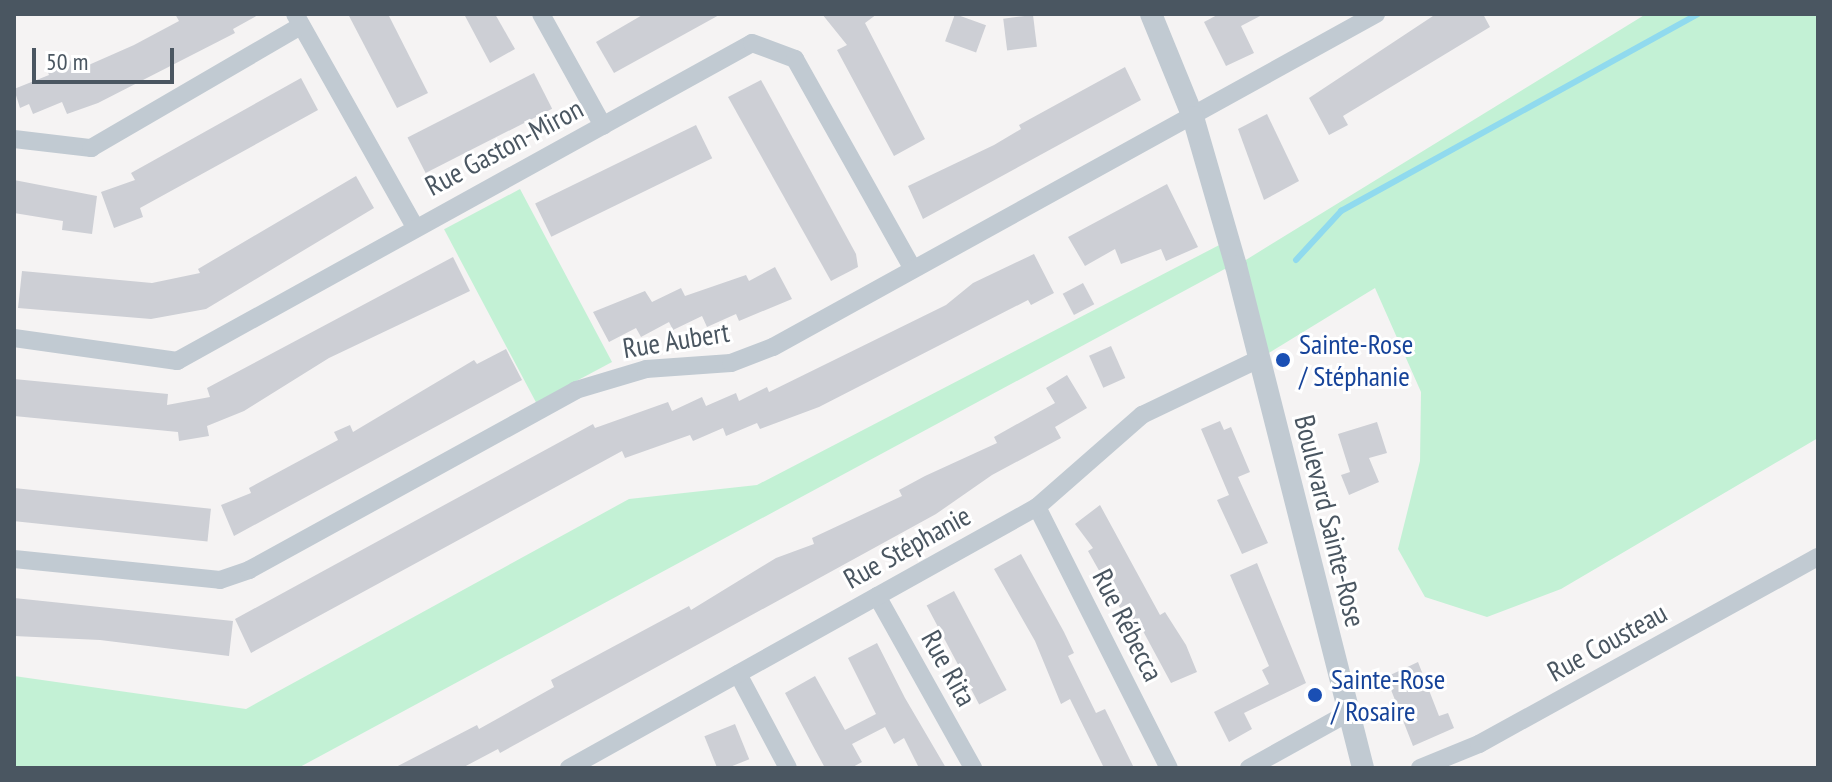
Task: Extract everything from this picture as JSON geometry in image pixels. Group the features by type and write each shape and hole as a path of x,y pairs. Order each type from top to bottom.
{"street":[{"path":"541,14 603,126"},
{"name":"Boulevard Sainte-Rose","path":"1151,14 1193,117 1259,359 1363,768"},
{"name":"Rue Aubert","path":"14,559 220,580 249,570 576,390 646,369 731,363 773,347 1376,14"},
{"path":"14,139 91,148 298,20 415,227"},
{"name":"Rue Gaston-Miron","path":"14,338 177,361 752,43 795,59 913,269"},
{"name":"Rue Stéphanie","path":"569,768 1037,507 1142,415 1259,359"},
{"name":"Rue Rébecca","path":"1037,507 1169,768"},
{"name":"Rue Cousteau","path":"1420,768 1479,744 1818,557"},
{"name":"Rue Rita","path":"877,596 973,768"},
{"path":"738,674 788,768"},
{"path":"1249,768 1348,713"}],"green space":[{"path":"1646,14 1818,14 1818,438 1561,589 1487,617 1425,597 1398,549 1420,461 1421,392 1375,288 1259,359 1236,266"},
{"path":"520,189 612,362 536,402 444,229"},
{"path":"1227,241 1234,264 298,768 14,768 14,676 246,709 629,499 757,485"}],"building":[{"path":"175,14 260,14 233,29 235,33 98,103 67,114 62,102 33,114 29,104 20,108 14,89 49,75 47,70 70,60 75,71 134,45 179,21"},
{"path":"348,14 388,14 428,93 397,108"},
{"path":"464,14 495,14 515,49 490,63"},
{"path":"644,14 721,14 614,73 596,42"},
{"path":"822,14 877,14 865,23 925,139 894,156 837,50 847,45"},
{"path":"955,14 986,25 976,53 945,41"},
{"path":"1219,14 1264,14 1241,26 1254,53 1226,66 1204,22"},
{"path":"1436,14 1483,14 1490,27 1343,116 1348,125 1329,135 1309,98"},
{"path":"1033,15 1037,47 1007,50 1003,19"},
{"path":"1125,67 1141,100 923,219 908,186 994,145 1021,129 1019,125"},
{"path":"534,73 552,109 426,173 407,137"},
{"path":"301,78 318,110 140,208 143,217 114,228 101,192 135,180 131,173"},
{"path":"761,80 856,254 858,267 831,281 728,97"},
{"path":"1267,114 1299,181 1264,200 1238,129"},
{"path":"696,125 712,158 551,237 535,203"},
{"path":"356,176 374,208 206,309 151,319 18,308 22,271 152,283 200,273 198,269"},
{"path":"14,180 97,196 92,234 62,230 63,221 14,213"},
{"path":"1167,184 1198,247 1166,261 1161,249 1121,264 1115,249 1085,266 1068,237"},
{"path":"1034,254 1054,293 1031,305 1028,300 819,407 760,429 757,423 726,436 723,428 693,441 690,435 625,458 622,451 251,653 235,619 593,424 595,428 668,402 672,411 702,397 706,406 736,393 739,401 767,387 769,392 946,305 973,283"},
{"path":"453,257 470,291 329,358 244,411 207,426 209,436 179,441 178,432 14,416 14,379 168,394 167,405 210,397 207,388"},
{"path":"775,267 792,299 739,321 736,314 707,327 702,316 673,330 669,322 641,337 636,328 609,342 593,312 645,291 652,302 681,288 685,296 746,275 749,281"},
{"path":"1083,283 1094,304 1074,315 1063,294"},
{"path":"1111,346 1125,378 1103,388 1089,356"},
{"path":"506,349 522,380 234,536 221,505 251,493 249,488 338,440 334,432 350,425 353,432 474,360 477,364"},
{"path":"1067,375 1087,408 1055,427 1061,438 992,475 936,514 500,753 498,749 462,768 394,768 477,725 479,729 554,687 551,680 689,606 691,610 776,558 814,544 812,538 902,496 899,490 925,476 997,443 994,437 1055,403 1046,388"},
{"path":"1220,421 1224,430 1231,427 1250,472 1238,477 1268,543 1242,554 1217,500 1229,495 1201,429"},
{"path":"1377,422 1387,453 1369,458 1379,482 1349,495 1341,475 1350,472 1338,434"},
{"path":"14,488 211,509 207,542 14,521"},
{"path":"1100,505 1160,615 1165,612 1186,645 1197,672 1171,683 1136,618 1128,622 1088,551 1093,548 1075,524"},
{"path":"1021,554 1074,653 1068,656 1096,713 1105,709 1134,768 1104,768 1070,699 1061,704 1035,641 994,569"},
{"path":"1257,563 1306,683 1244,713 1252,729 1229,742 1214,712 1269,684 1262,670 1269,666 1230,575"},
{"path":"954,591 1007,690 979,704 927,606"},
{"path":"14,598 233,621 229,656 100,640 14,636"},
{"path":"877,643 946,768 919,768 904,738 894,744 885,727 852,744 862,762 851,768 825,768 785,693 815,676 845,730 876,714 848,658"},
{"path":"1418,662 1439,716 1448,713 1454,728 1413,746 1386,677"},
{"path":"735,724 749,759 728,768 717,768 704,736"}],"waterway":[{"path":"1296,260 1341,211 1698,14"}],"place":[{"name":"Sainte-Rose / Stéphanie","path":"1283,360"},
{"name":"Sainte-Rose / Rosaire","path":"1315,695"}]}
